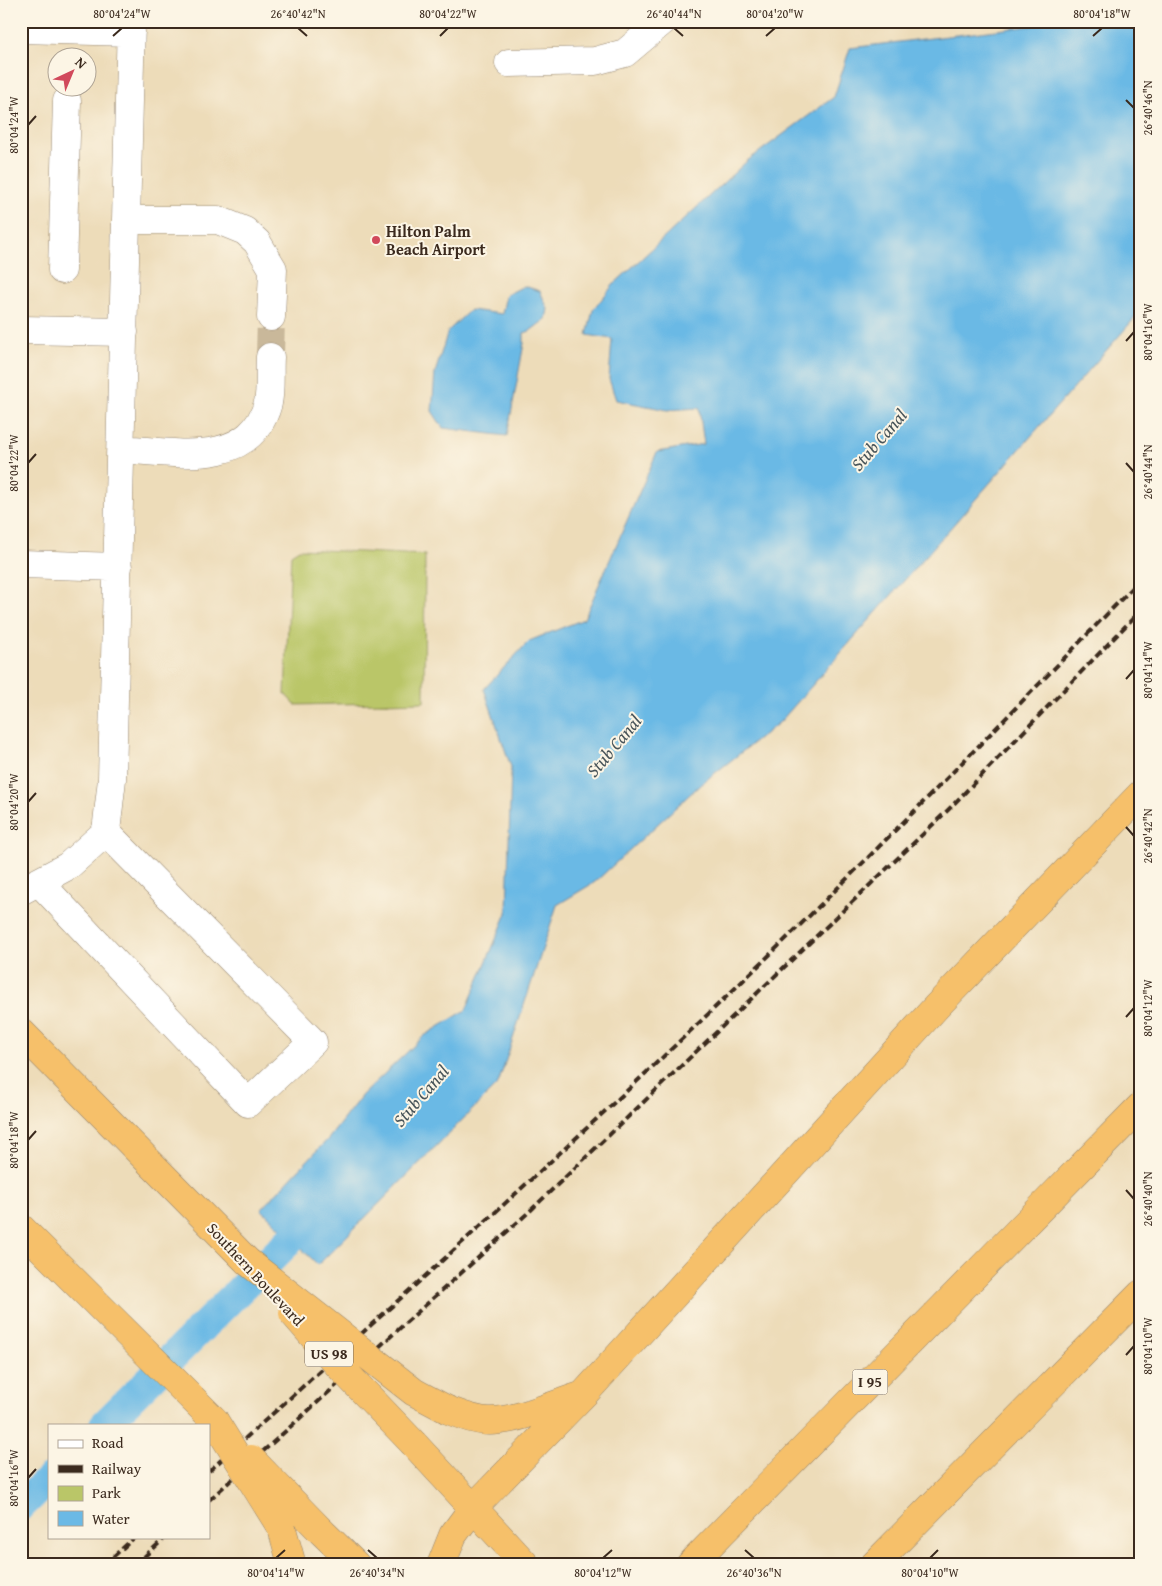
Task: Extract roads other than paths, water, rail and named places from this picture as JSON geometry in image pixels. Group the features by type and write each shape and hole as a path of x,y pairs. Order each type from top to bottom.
{"highway":[{"path":"441,1565 453,1535 474,1508 584,1394 937,1006 1141,794"},
{"name":"Southern Boulevard","path":"21,1032 248,1262 339,1366 526,1565"},
{"name":"I 95","path":"690,1565 1141,1106"},
{"path":"21,1228 214,1420 356,1565"},
{"path":"248,1262 414,1392 468,1418 490,1421 524,1415 584,1394"},
{"path":"874,1565 1141,1294"},
{"path":"214,1420 282,1530 292,1563"}],"lane":[{"path":"509,63 595,61 625,53 663,21"},
{"path":"21,29 131,27 112,779 106,832 68,866 30,886 248,1103 313,1042 106,832"},
{"path":"62,270 67,101"},
{"path":"126,220 218,220 245,231 256,242 273,269 271,316"},
{"path":"21,330 124,332"},
{"path":"121,449 204,453 224,450 248,438 260,424 268,402 270,357"},
{"path":"21,564 118,567"}],"water":[{"path":"1044,21 1141,21 1141,311 780,722 701,784 595,882 557,905 498,1084 318,1265 261,1209 329,1138 362,1095 424,1036 466,1010 507,913 511,767 484,689 529,641 584,619 657,452 704,444 699,408 667,410 616,400 609,379 612,339 587,335 593,310 614,284 747,161 834,97 850,48 1038,25"},
{"path":"524,286 540,291 548,309 546,319 530,331 524,333 524,343 507,436 443,428 432,411 435,373 448,331 470,310 502,314 506,295"}],"waterway":[{"name":"Stub Canal","path":"105,1424 319,1209"},
{"name":"Stub Canal","path":"21,1506 48,1480"}],"tunnel":[{"path":"270,357 271,317"}],"railway":[{"path":"210,1470 551,1161 753,971 900,826 1141,579"},
{"path":"210,1499 530,1211 948,810 1141,610"},
{"path":"104,1565 134,1538"},
{"path":"135,1565 165,1538"}],"place":[{"name":"Hilton Palm Beach Airport","path":"376,240"}]}
